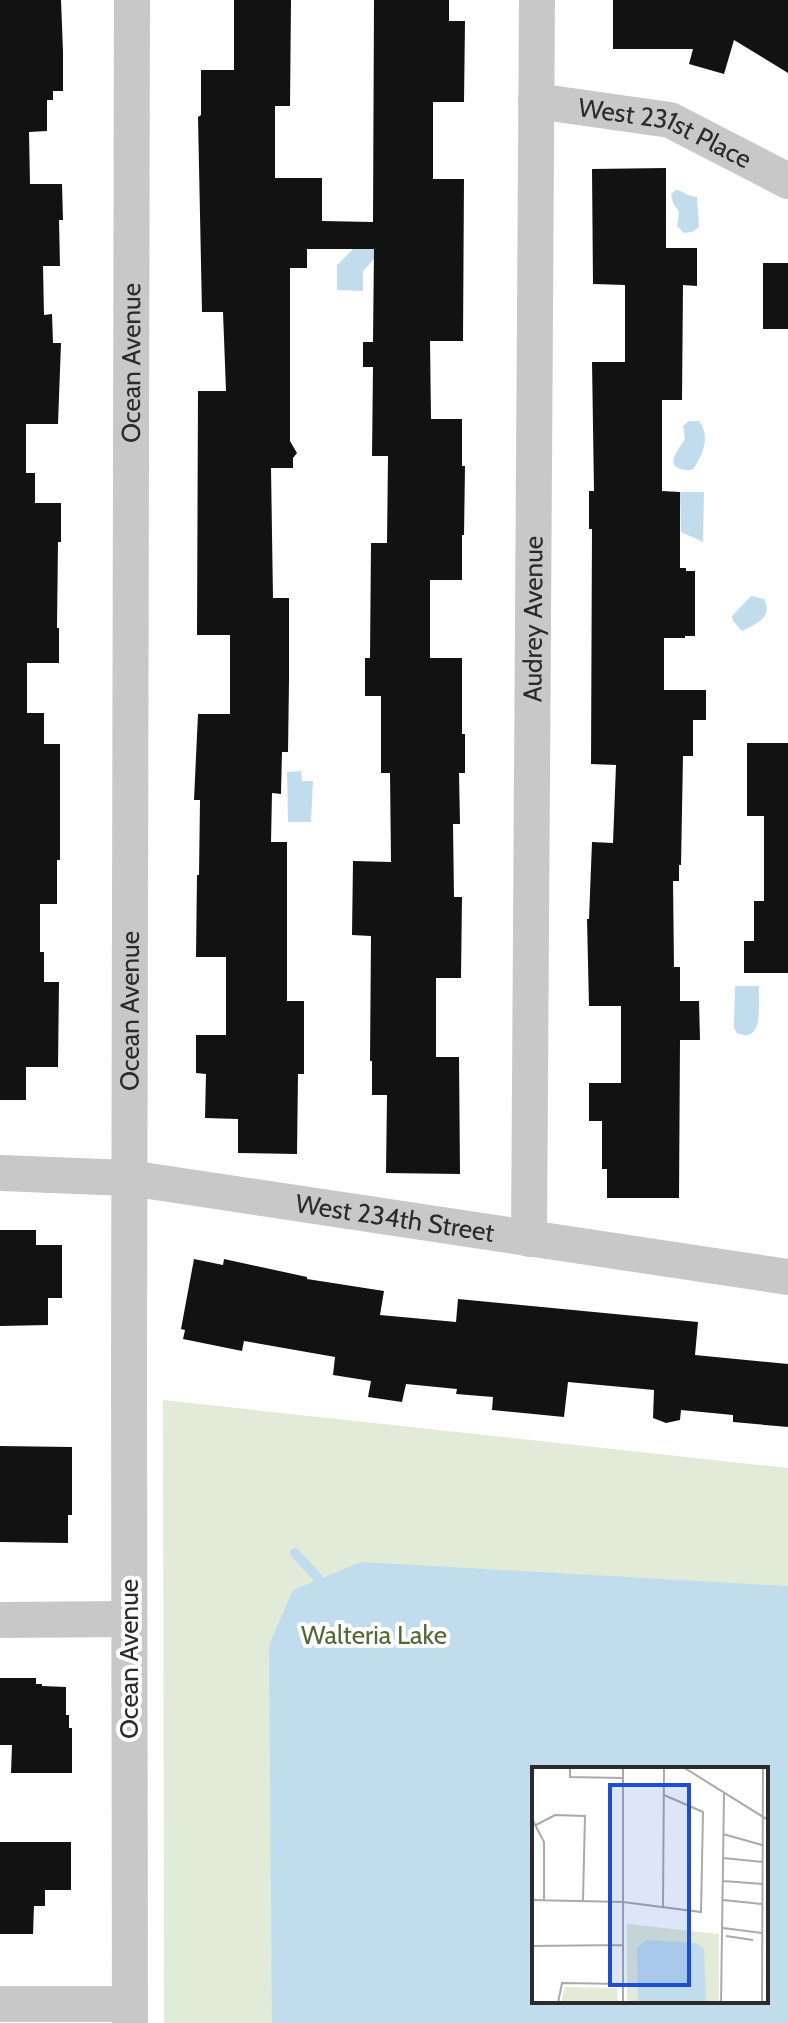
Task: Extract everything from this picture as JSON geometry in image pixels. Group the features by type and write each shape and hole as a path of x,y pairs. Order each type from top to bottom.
{"street":[{"name":"Ocean Avenue","path":"130,2014 132,0"},
{"name":"Audrey Avenue","path":"529,1239 537,0"},
{"name":"West 231st Place","path":"536,101 670,120 788,181"},
{"name":"West 234th Street","path":"0,1173 129,1178 788,1277"},
{"path":"0,1620 129,1619"},
{"path":"0,2004 130,2014"}],"green space":[{"name":"Walteria Lake","path":"163,1400 788,1468 788,2023 164,2023"}],"water":[{"path":"676,190 697,197 699,227 692,232 684,233 677,226 679,212 671,194"},
{"path":"365,237 381,252 363,271 363,291 337,290 337,265"},
{"path":"689,421 699,421 705,433 702,453 692,470 674,464 685,439 683,426"},
{"path":"680,492 704,492 703,542 681,532"},
{"path":"751,596 764,599 767,611 762,620 742,631 732,616"},
{"path":"301,771 302,781 313,781 311,822 288,822 287,772"},
{"path":"735,986 759,986 756,1028 746,1035 737,1033 734,1028"},
{"name":"Walteria Lake","path":"361,1562 788,1586 788,2023 272,2023 269,1645 293,1590"}],"building":[{"path":"0,0 61,0 63,52 63,91 53,91 53,100 47,100 47,131 29,132 30,184 62,184 63,220 59,220 60,266 43,266 44,315 52,314 53,343 61,343 58,424 26,424 26,473 35,473 35,503 61,503 61,542 58,542 59,663 27,663 27,713 44,713 44,744 60,744 57,904 40,904 40,952 44,952 44,982 59,982 58,1067 26,1067 26,1100 0,1100"},
{"path":"234,0 291,0 290,106 275,106 275,178 322,178 322,221 373,222 374,0 449,0 449,21 465,21 464,102 433,102 433,179 464,179 463,341 430,341 431,419 462,419 462,466 465,466 462,580 430,580 430,658 462,658 465,773 459,773 460,824 453,824 454,897 462,897 461,978 436,978 436,1057 459,1057 460,1174 386,1173 387,1095 372,1095 371,936 352,935 353,861 391,862 390,773 381,773 381,696 365,696 365,658 370,658 371,543 387,543 388,456 372,456 373,367 363,367 363,342 373,342 374,249 307,249 307,268 290,268 290,441 297,453 293,458 293,468 271,468 273,598 289,598 289,680 288,752 282,752 281,794 272,793 271,842 287,842 287,1001 304,1001 304,1074 298,1074 297,1154 238,1153 238,1119 205,1118 206,1074 196,1073 196,1035 226,1035 226,957 196,957 200,800 194,800 198,714 230,714 230,635 197,635 198,391 226,391 223,312 202,312 198,117 201,115 201,70 234,70"},
{"path":"613,0 788,0 788,73 734,40 724,74 689,64 693,49 613,49"},
{"path":"666,168 666,248 697,248 697,286 683,285 682,400 662,400 662,491 680,492 680,568 695,571 695,636 664,638 664,690 706,690 706,720 693,720 693,756 683,756 681,865 679,881 673,881 674,967 680,967 680,1001 699,1001 700,1040 680,1040 679,1198 607,1198 607,1169 602,1169 602,1121 589,1121 589,1083 621,1083 621,1006 589,1006 587,919 592,842 613,843 616,765 591,764 592,529 589,529 589,491 594,491 592,362 625,362 625,285 593,284 592,169"},
{"path":"763,263 788,263 788,329 763,329"},
{"path":"747,743 788,743 788,973 744,973 744,941 754,941 754,901 764,901 764,816 747,816"},
{"path":"0,1230 36,1230 36,1245 62,1245 62,1298 48,1298 48,1325 0,1326"},
{"path":"194,1259 223,1265 224,1259 307,1279 384,1291 380,1315 456,1322 458,1299 698,1322 695,1355 788,1364 788,1427 733,1422 733,1415 681,1410 680,1420 666,1423 653,1418 654,1390 568,1382 564,1417 492,1410 493,1397 456,1394 457,1389 406,1384 402,1402 368,1397 371,1381 333,1375 335,1357 244,1341 242,1351 183,1339 185,1330 181,1329"},
{"path":"0,1446 72,1447 72,1515 68,1515 68,1543 0,1542"},
{"path":"0,1678 36,1678 36,1684 42,1686 66,1687 66,1715 69,1715 69,1728 72,1728 72,1773 11,1773 12,1745 0,1745"},
{"path":"0,1842 71,1842 71,1890 45,1890 45,1906 34,1906 33,1934 0,1934"}],"waterway":[{"path":"295,1553 326,1587"}]}
